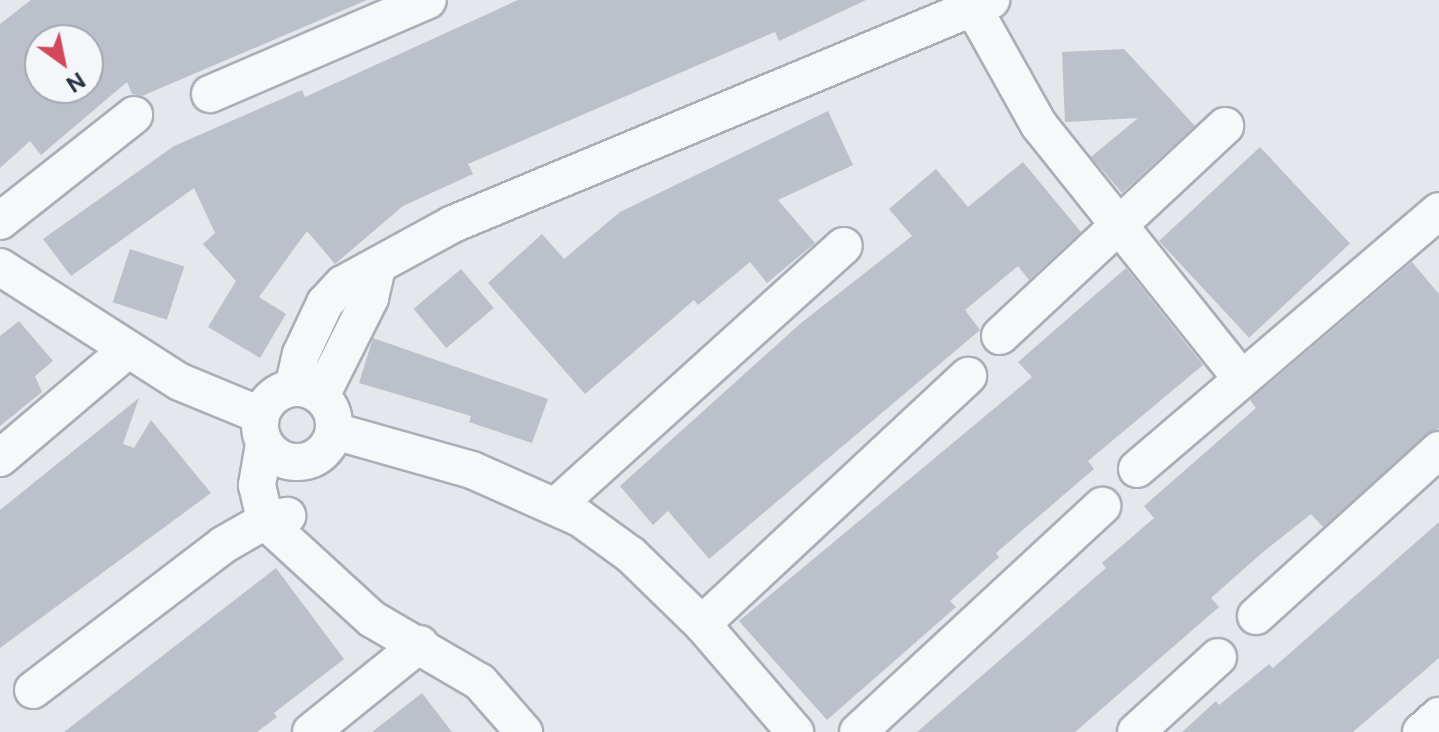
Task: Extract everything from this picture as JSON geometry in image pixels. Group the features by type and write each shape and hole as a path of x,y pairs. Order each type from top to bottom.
{"street":[{"path":"210,94 358,13 428,0"},
{"path":"795,732 702,624 631,555 558,504 472,470 334,431 307,392 301,354 325,303 343,284 453,224 977,3 1039,125 1118,231 1242,379"},
{"path":"0,221 134,115"},
{"path":"1000,336 1118,231 1225,126"},
{"path":"1137,469 1439,211"},
{"path":"558,504 844,246"},
{"path":"0,267 126,351 272,441 320,455 334,431"},
{"path":"0,458 126,351"},
{"path":"702,624 968,376"},
{"path":"307,392 267,401 282,528 372,619 420,644 480,682 524,732"},
{"path":"1256,616 1439,450"},
{"path":"858,732 1102,506"},
{"path":"33,690 223,545 282,528"},
{"path":"311,732 420,644"},
{"path":"1136,732 1218,657"},
{"path":"1421,732 1439,716"}],"building":[{"path":"31,0 367,0 142,96 132,94 127,82 104,102 104,24 24,24 24,104 101,104 41,155 30,141 0,168 0,24"},
{"path":"518,0 866,0 779,41 775,32 468,164 473,174 403,206 335,264 307,231 259,297 286,314 260,358 208,327 236,281 203,244 215,233 194,188 71,276 43,239 174,146 302,90 305,97"},
{"path":"1124,49 1195,126 1122,193 1091,157 1138,118 1065,122 1062,52"},
{"path":"828,111 853,165 778,200 815,243 767,283 750,262 698,305 694,300 585,394 488,283 542,234 564,259 620,212"},
{"path":"1260,147 1350,244 1249,338 1159,241"},
{"path":"1023,162 1081,232 1029,280 1018,266 965,310 980,330 709,559 668,511 653,525 620,486 801,323 912,236 889,209 936,169 968,207"},
{"path":"130,249 184,267 167,320 113,302"},
{"path":"1412,262 1439,294 1439,428 1323,527 1311,514 1263,552 1211,598 1219,607 1075,732 917,732 1106,568 1102,563 1154,518 1144,506 1256,408 1250,400"},
{"path":"1126,268 1203,365 1088,461 1094,469 996,553 999,557 950,601 956,607 827,720 739,621 1032,377 1018,362"},
{"path":"461,269 494,308 446,348 414,309"},
{"path":"19,321 53,361 35,376 42,392 0,426 0,336"},
{"path":"373,338 548,399 532,443 469,422 471,416 359,383"},
{"path":"139,398 123,444 134,448 151,420 211,493 0,648 0,510"},
{"path":"1439,522 1439,658 1353,732 1182,732 1216,701 1219,705 1269,664 1273,668"},
{"path":"276,568 344,659 274,713 277,717 257,732 64,732"},
{"path":"422,693 452,732 372,732"}]}
